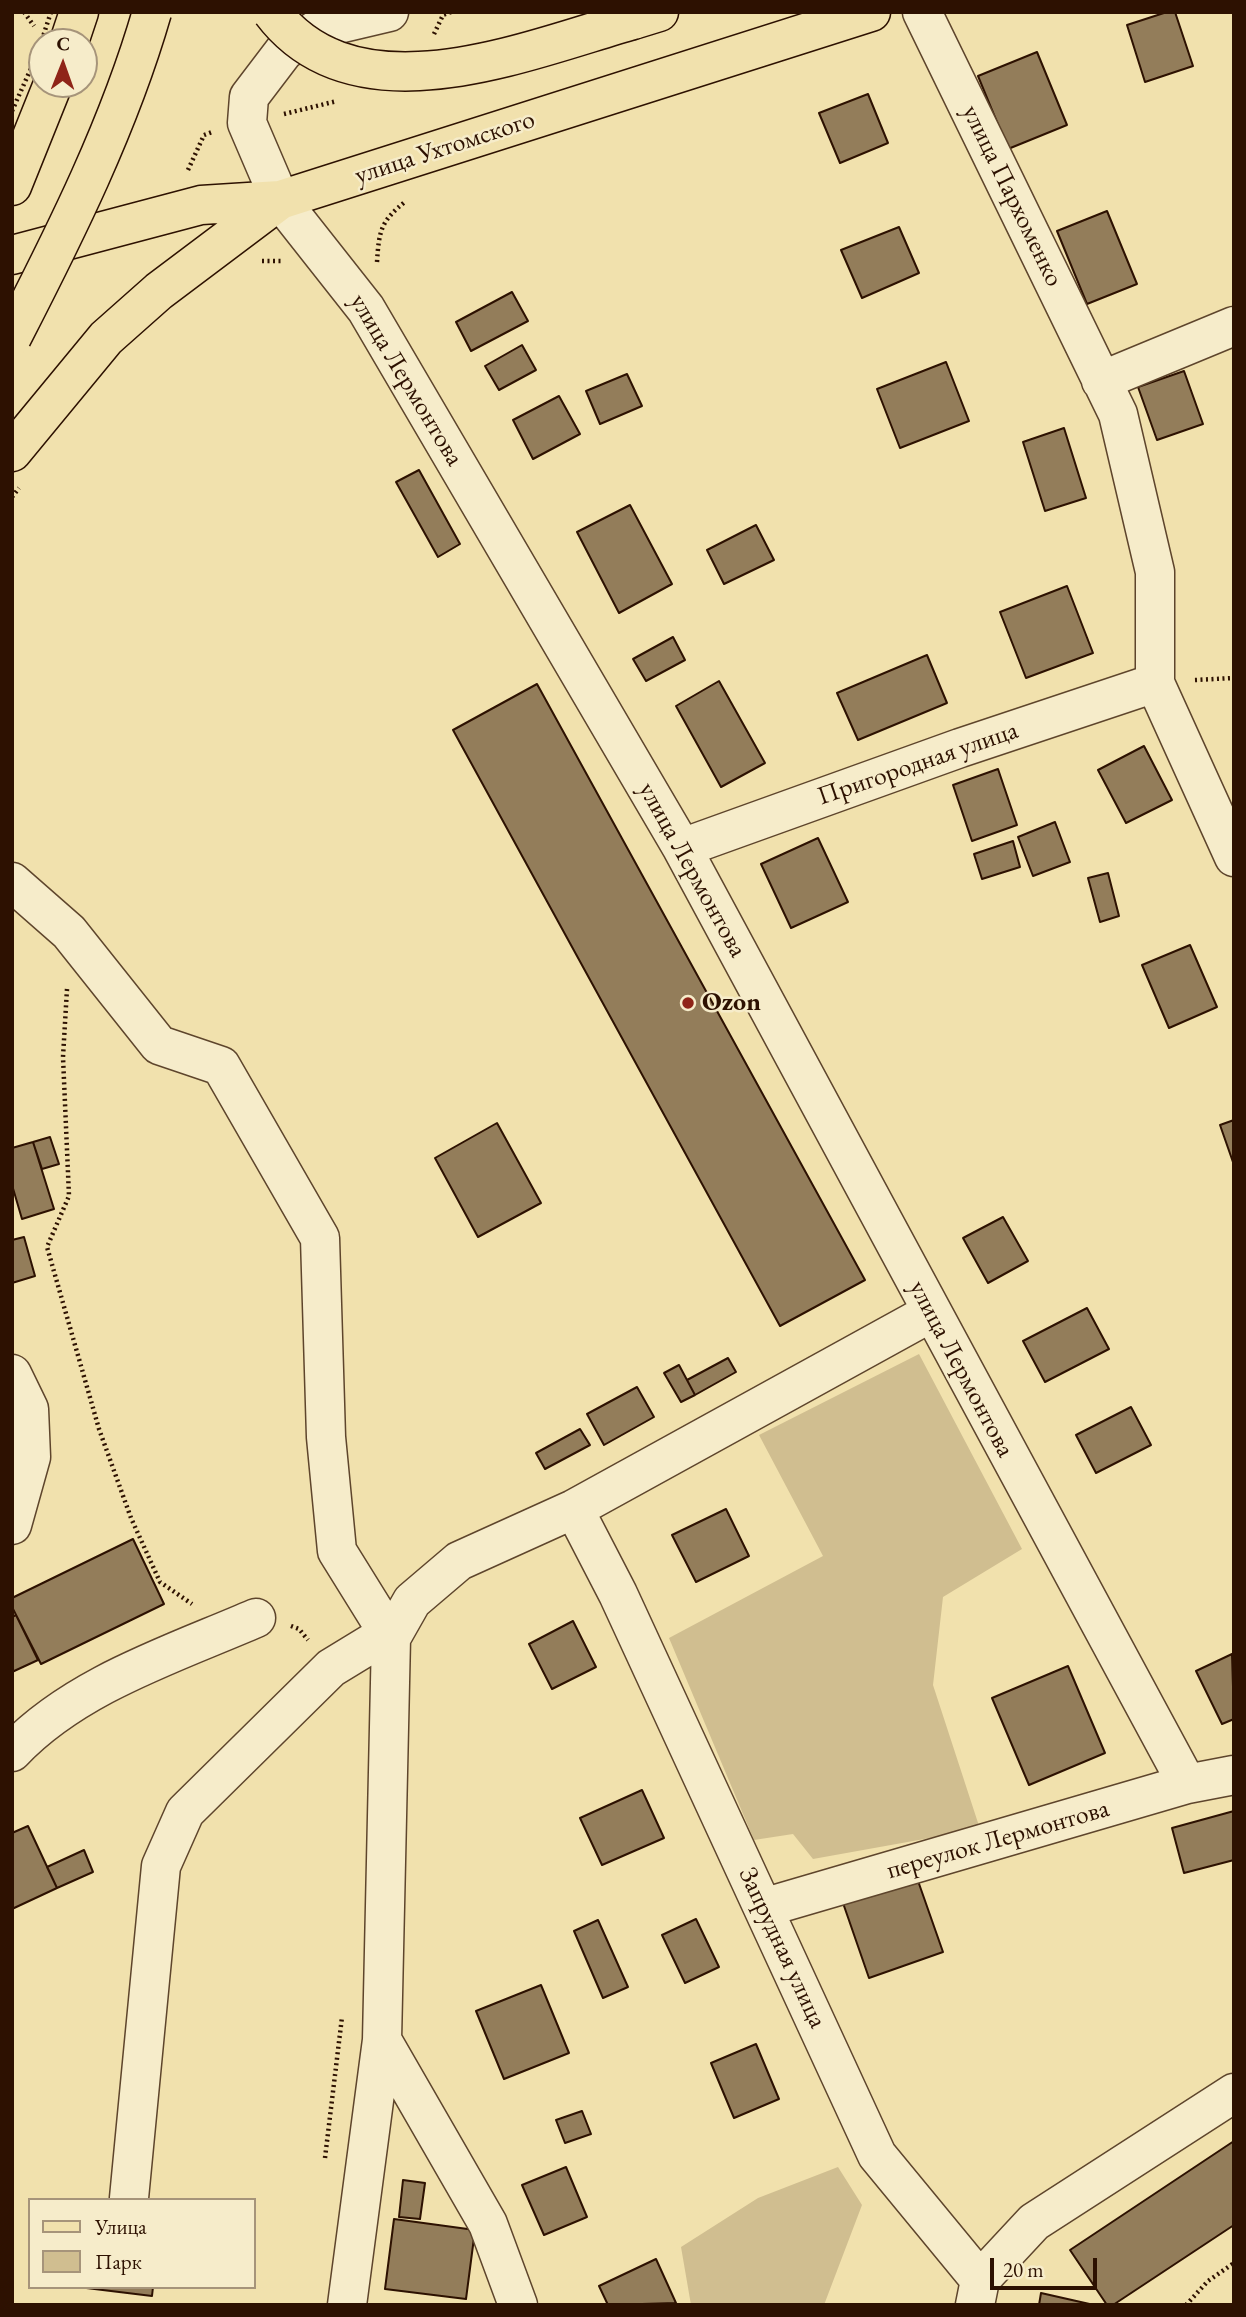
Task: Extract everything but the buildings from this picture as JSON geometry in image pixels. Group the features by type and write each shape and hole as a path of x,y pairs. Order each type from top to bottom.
{"main road":[{"path":"12,337 73,219 140,55 152,12"},
{"path":"272,12 302,41 336,60 403,74 460,68 646,16"},
{"name":"улица Ухтомского","path":"12,255 201,205 280,200 872,12"},
{"path":"12,186 47,98"},
{"path":"12,452 106,338 159,291 280,200"}],"street":[{"name":"улица Лермонтова","path":"389,12 317,29 284,51 249,97 247,123 280,200 366,309 682,848 930,1313 1187,1784"},
{"name":"улица Пархоменко","path":"922,12 1118,414 1155,572 1155,683 1234,857"},
{"path":"1101,381 1234,326"},
{"name":"Пригородная улица","path":"682,848 960,748 1155,683"},
{"path":"12,882 69,932 159,1045 221,1066 320,1238 326,1437 337,1550 391,1638"},
{"path":"347,2305 382,2040 391,1638 412,1601 459,1561 575,1509 930,1313"},
{"path":"12,1374 29,1409 31,1457 12,1525"},
{"name":"Запрудная улица","path":"575,1509 618,1594 877,2155 978,2293"},
{"path":"12,1752 33,1730 118,1678 256,1618"},
{"path":"129,2198 161,1866 185,1812 331,1668 372,1643 391,1638"},
{"name":"переулок Лермонтова","path":"763,1908 1187,1784 1234,1775"},
{"path":"382,2040 488,2224 518,2305"},
{"path":"978,2293 1034,2222 1234,2093"}],"path":[{"path":"12,111 37,55 51,12"},
{"path":"186,176 204,135 215,131"},
{"path":"259,262 273,259 285,262"},
{"path":"67,988 64,1057 69,1196 47,1247 99,1429 131,1518 160,1581 187,1603 200,1605"},
{"path":"256,1618 265,1616 299,1629 331,1668"},
{"path":"1186,2305 1208,2281 1234,2263"}],"green space":[{"path":"919,1354 1022,1549 943,1597 933,1685 980,1829 813,1859 793,1834 754,1840 669,1638 823,1556 759,1435"},
{"path":"838,2167 862,2205 824,2305 691,2305 681,2247 758,2198"}],"place":[{"name":"Ozon","path":"688,1003"}]}
